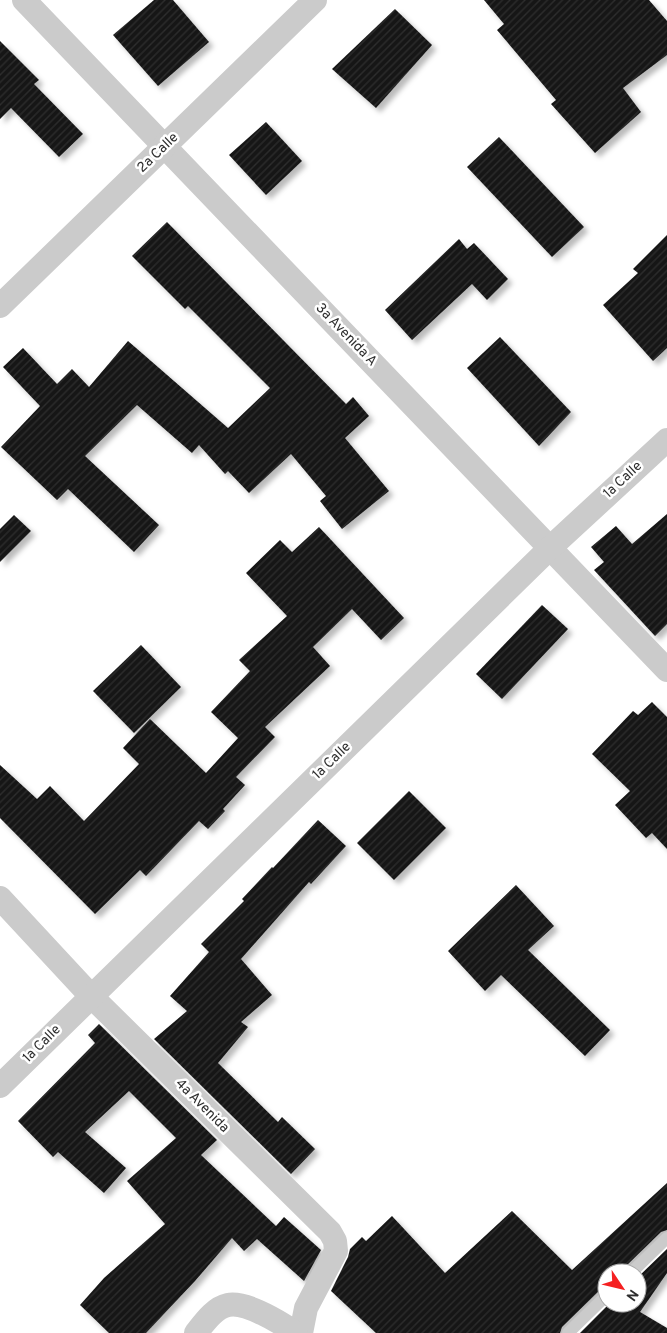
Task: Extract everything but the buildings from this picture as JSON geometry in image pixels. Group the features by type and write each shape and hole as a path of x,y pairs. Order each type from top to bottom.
{"street":[{"name":"3a Avenida A","path":"24,0 667,670"},
{"name":"2a Calle","path":"0,306 315,0"},
{"name":"1a Calle","path":"0,1086 551,547 667,440"},
{"name":"4a Avenida","path":"0,898 91,996 330,1232 335,1241 336,1251 306,1308 301,1333"},
{"path":"196,1333 212,1315 228,1305 248,1308 280,1322 296,1333"}],"lane":[{"path":"641,1263 667,1238"},
{"path":"568,1333 597,1305"}]}
